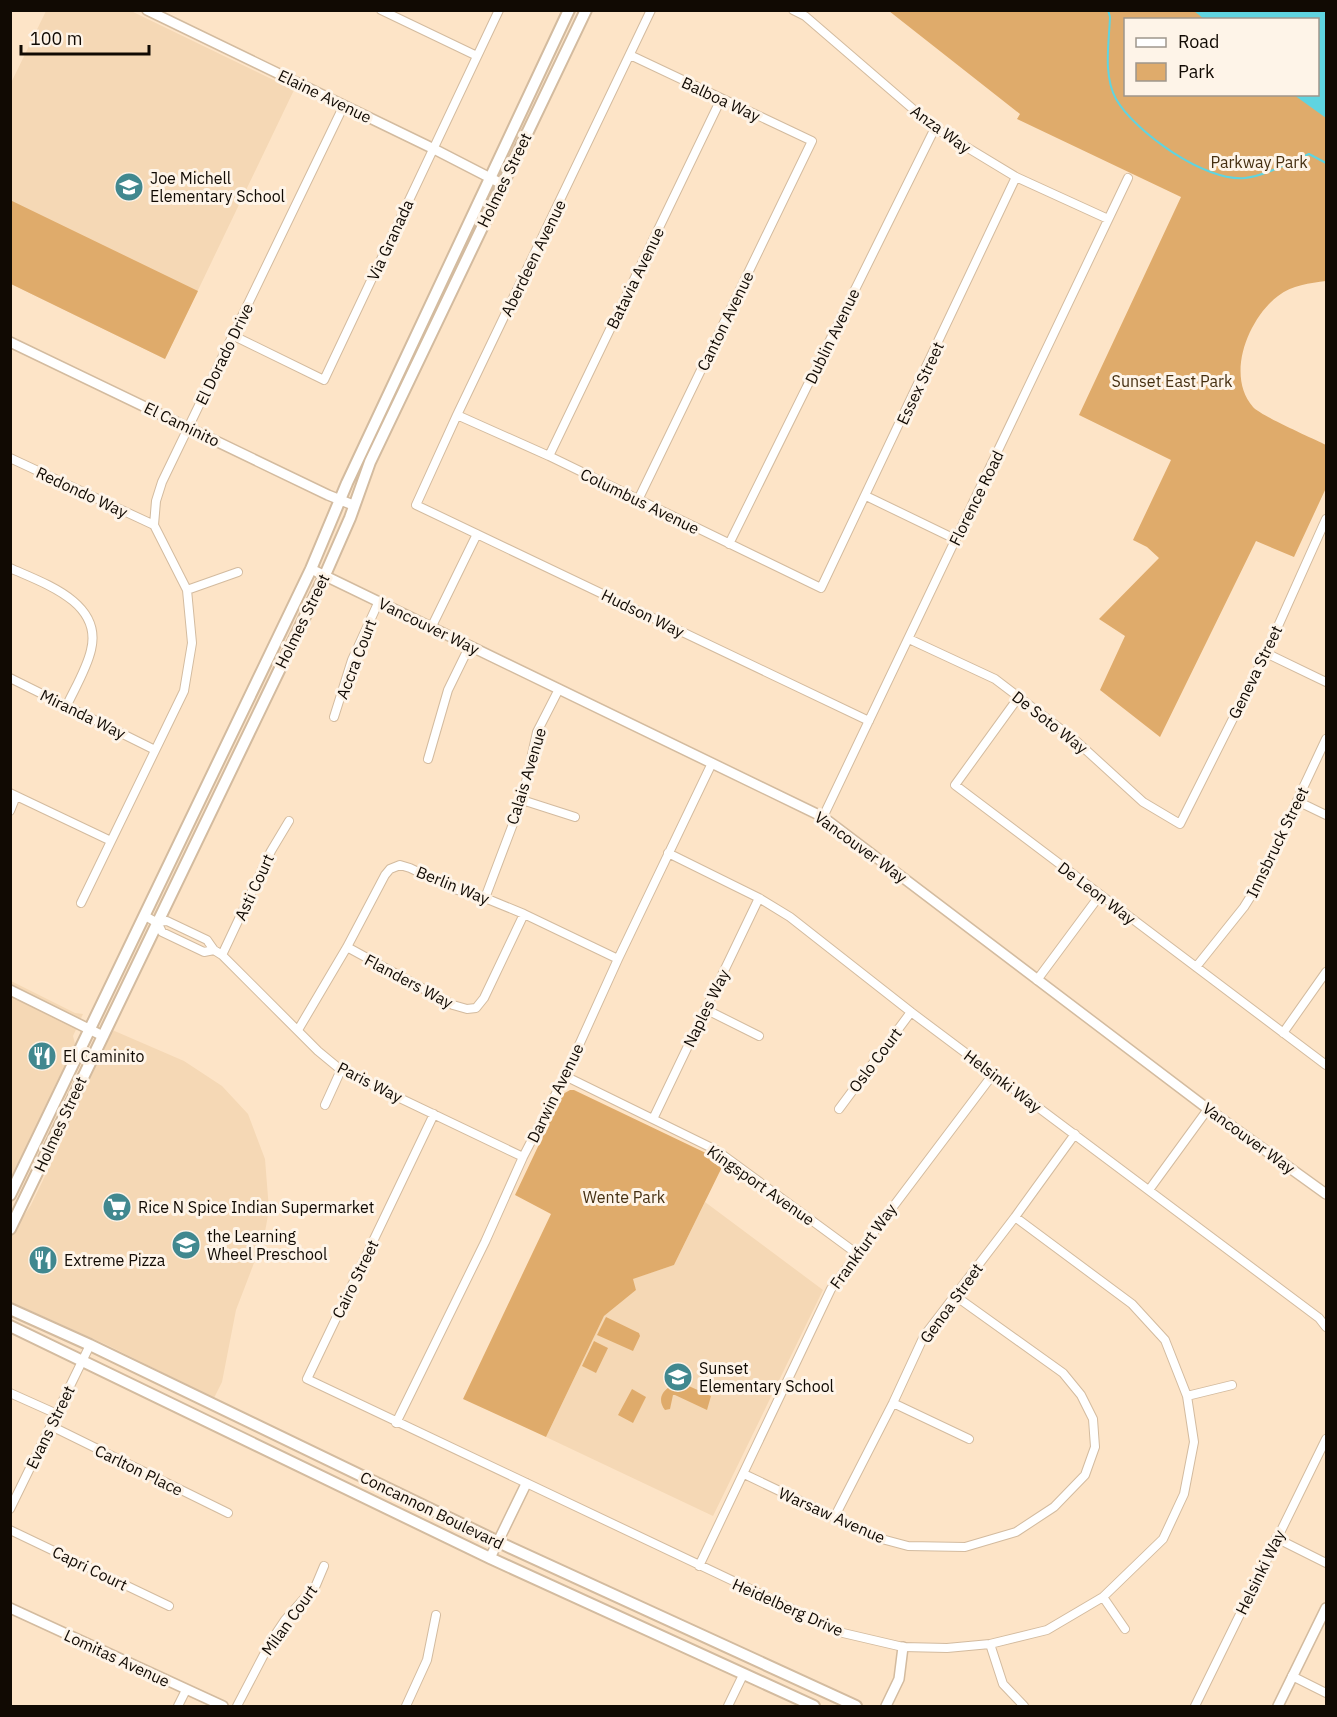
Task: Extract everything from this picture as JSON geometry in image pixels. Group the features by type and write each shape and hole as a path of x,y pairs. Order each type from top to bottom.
{"main road":[{"name":"Holmes Street","path":"10,1195 311,569 340,500 569,10"},
{"name":"Holmes Street","path":"10,1229 325,575 370,462 586,10"},
{"name":"Concannon Boulevard","path":"10,1310 90,1345 498,1542 855,1707"},
{"name":"Concannon Boulevard","path":"10,1326 489,1558 814,1707"}],"street":[{"name":"Elaine Avenue","path":"147,10 502,184"},
{"path":"381,10 477,56"},
{"name":"Via Granada","path":"234,336 324,380 499,10"},
{"name":"Aberdeen Avenue","path":"416,505 651,10"},
{"name":"Anza Way","path":"793,10 805,16 935,128 1016,177 1108,219"},
{"name":"Balboa Way","path":"630,55 812,141"},
{"name":"Batavia Avenue","path":"549,456 721,99"},
{"name":"El Dorado Drive","path":"154,525 156,501 162,482 344,105"},
{"name":"Dublin Avenue","path":"729,544 935,128"},
{"name":"Canton Avenue","path":"638,501 812,141"},
{"name":"Essex Street","path":"821,588 867,496 1016,177"},
{"name":"Florence Road","path":"823,817 1128,178"},
{"name":"El Caminito","path":"10,342 353,505"},
{"name":"Columbus Avenue","path":"457,415 549,456 821,588"},
{"name":"Redondo Way","path":"10,458 154,525"},
{"path":"867,496 955,539"},
{"name":"Hudson Way","path":"416,505 869,721"},
{"name":"Geneva Street","path":"1180,824 1266,653 1326,519"},
{"path":"81,903 184,691 192,643 187,590 154,525"},
{"path":"432,626 477,534"},
{"path":"10,568 74,600 87,616 93,634 91,650 67,705"},
{"name":"Vancouver Way","path":"311,569 823,817 1208,1109 1326,1194"},
{"path":"187,590 238,572"},
{"name":"Accra Court","path":"334,717 352,660 379,601"},
{"name":"De Soto Way","path":"909,639 995,679 1075,740 1143,802 1180,824"},
{"path":"428,759 448,690 470,645"},
{"path":"1266,653 1326,682"},
{"name":"Miranda Way","path":"10,678 155,750"},
{"name":"Calais Avenue","path":"485,898 522,800 537,732 559,689"},
{"name":"De Leon Way","path":"1018,698 955,785 1326,1065"},
{"name":"Innsbruck Street","path":"1196,967 1244,907 1256,888 1326,739"},
{"name":"Darwin Avenue","path":"396,1422 485,1242 523,1157 565,1076 712,763"},
{"path":"10,811 13,795 111,842"},
{"path":"522,800 575,818"},
{"path":"1298,801 1326,815"},
{"name":"Asti Court","path":"222,955 271,851 289,821"},
{"name":"Helsinki Way","path":"668,853 759,898 790,917 911,1011 1319,1318 1326,1327"},
{"name":"Berlin Way","path":"298,1030 385,875 390,869 400,865 454,889 485,898 524,914 618,959"},
{"path":"1037,980 1100,895"},
{"name":"Naples Way","path":"653,1119 759,898"},
{"name":"Flanders Way","path":"346,947 453,1005 467,1009 476,1008 484,998 524,914"},
{"name":"Paris Way","path":"145,916 156,922 167,921 207,940 214,950 222,955 318,1051 341,1070 523,1157"},
{"path":"1282,1033 1326,972"},
{"path":"10,990 103,1036"},
{"path":"705,1009 759,1036"},
{"name":"Oslo Court","path":"839,1108 911,1011"},
{"path":"325,1104 341,1070"},
{"name":"Frankfurt Way","path":"699,1566 831,1289 994,1073"},
{"name":"Kingsport Avenue","path":"565,1076 716,1150 856,1253"},
{"path":"1149,1191 1208,1109"},
{"name":"Cairo Street","path":"307,1379 434,1114"},
{"name":"Genoa Street","path":"834,1518 893,1403 924,1336 1016,1217 1075,1134"},
{"name":"Heidelberg Drive","path":"307,1379 843,1633 903,1647 947,1648 990,1644 1047,1630 1103,1597 1163,1539 1184,1494 1194,1443 1187,1396 1165,1340 1132,1304 1016,1217"},
{"name":"Warsaw Avenue","path":"744,1474 878,1538 908,1546 965,1547 1016,1532 1054,1507 1085,1475 1095,1447 1093,1419 1081,1395 1063,1373 954,1295"},
{"name":"Evans Street","path":"10,1509 90,1345"},
{"path":"1187,1396 1232,1385"},
{"path":"10,1393 57,1414"},
{"path":"893,1403 969,1439"},
{"name":"Carlton Place","path":"51,1426 228,1513"},
{"name":"Helsinki Way","path":"1195,1707 1326,1439"},
{"path":"489,1558 526,1484"},
{"name":"Capri Court","path":"10,1530 170,1606"},
{"path":"1276,1538 1326,1563"},
{"name":"Milan Court","path":"237,1707 271,1641 285,1620 316,1585 324,1566"},
{"path":"1103,1597 1125,1629"},
{"name":"Lomitas Avenue","path":"10,1608 224,1707"},
{"path":"1278,1707 1326,1608"},
{"path":"405,1707 427,1660 436,1615"},
{"path":"990,1644 1003,1684 1024,1707"},
{"path":"886,1707 899,1679 903,1647"},
{"path":"728,1707 743,1675"},
{"path":"1292,1676 1326,1693"},
{"path":"178,1707 186,1690"}],"shaded area":[{"name":"Joe Michell Elementary School","path":"129,10 294,90 165,359 11,284 10,85 46,11"},
{"path":"11,981 75,1013 83,1014 73,1036 75,1044 11,1178"},
{"path":"110,1029 184,1061 222,1086 248,1114 265,1159 269,1210 264,1237 236,1310 222,1382 214,1398 105,1344 11,1302 10,1237 31,1205 58,1149 69,1115"},
{"name":"Sunset Elementary School","path":"705,1202 823,1290 713,1516 546,1437 604,1316 636,1290 632,1279 674,1265"}],"green space":[{"path":"889,11 1326,11 1326,281 1289,289 1267,306 1250,332 1244,348 1241,379 1245,394 1258,411 1326,445 1326,488 1294,557 1256,541 1160,737 1100,690 1125,636 1099,619 1159,558 1147,547 1133,540 1171,460 1079,415 1181,197 1017,119 1020,114"},
{"path":"10,200 198,291 165,359 11,284"},
{"name":"Wente Park","path":"570,1090 710,1155 723,1165 674,1265 633,1279 636,1290 604,1316 546,1437 463,1399 551,1214 515,1195 563,1094"},
{"path":"606,1317 639,1333 640,1336 633,1351 597,1335"},
{"path":"594,1341 608,1348 596,1373 582,1366"},
{"path":"682,1383 711,1396 707,1410 673,1395 670,1409 665,1410 661,1400 664,1392"},
{"path":"632,1389 646,1397 633,1423 618,1415"}],"water":[{"path":"1194,11 1326,11 1326,118 1295,96 1319,96 1319,18 1203,18"}],"waterway":[{"path":"1108,10 1110,17 1108,69 1112,90 1125,112 1155,140 1192,163 1229,177 1245,178 1260,175 1309,154 1326,163"}],"place":[{"name":"Joe Michell Elementary School","path":"129,187"},
{"name":"El Caminito","path":"42,1056"},
{"name":"Rice N Spice Indian Supermarket","path":"117,1207"},
{"name":"the Learning Wheel Preschool","path":"186,1245"},
{"name":"Extreme Pizza","path":"43,1260"},
{"name":"Sunset Elementary School","path":"678,1377"}],"park label":[{"name":"Parkway Park","path":"1259,162"},
{"name":"Sunset East Park","path":"1172,381"}]}
